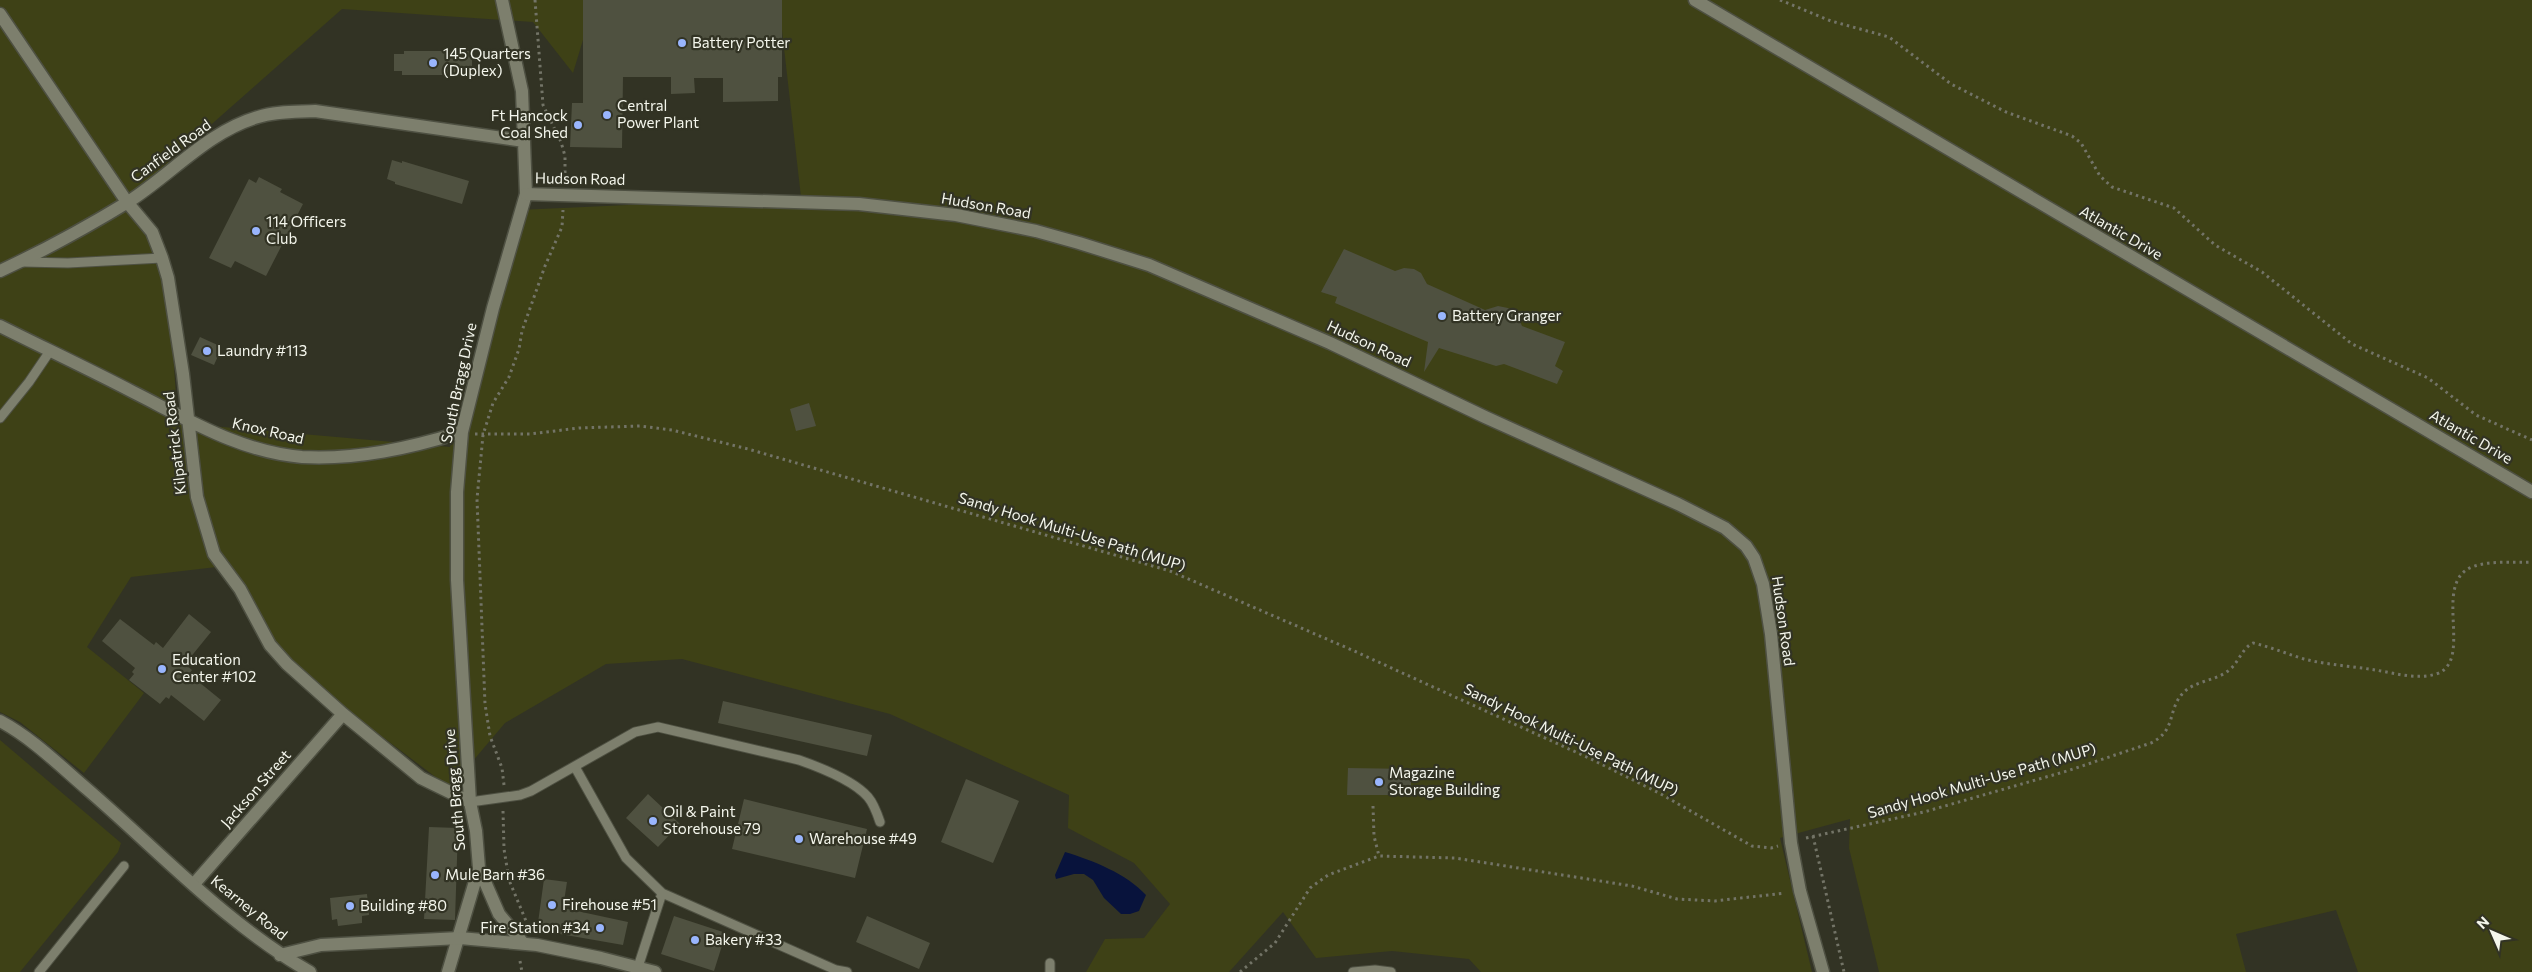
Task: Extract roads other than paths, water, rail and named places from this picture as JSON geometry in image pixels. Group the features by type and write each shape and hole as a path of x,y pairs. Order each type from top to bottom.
{"street":[{"name":"South Bragg Drive","path":"448,972 460,938 478,868 476,831 470,802 456,518 462,432 493,308 526,194 522,91 502,0"},
{"name":"Atlantic Drive","path":"1695,0 2532,492"},
{"name":"Kilpatrick Road","path":"0,14 127,202 152,232 168,278 197,497 214,554 240,589 270,645 343,714 421,778 470,802"},
{"name":"Canfield Road","path":"0,271 127,202 165,177 207,141 258,116 315,111 524,141"},
{"name":"Hudson Road","path":"526,194 859,204 956,215 1036,231 1149,265 1330,343 1485,417 1678,504 1725,528 1746,546 1754,558 1762,584 1771,634 1791,843 1800,891 1823,972"},
{"name":"Knox Road","path":"0,326 220,436 244,445 301,456 359,455 404,449 462,432"},
{"name":"Jackson Street","path":"194,884 343,714"},
{"name":"Kearney Road","path":"0,721 16,729 50,757 242,927 280,955 321,945 460,938 523,943 601,958 655,972"},
{"name":"South Bragg Drive","path":"478,868 499,914 523,943"},
{"path":"280,955 310,972"}],"lane":[{"path":"21,261 68,263 162,258"},
{"path":"0,418 29,382 50,351"},
{"path":"470,802 520,795 575,767 635,732 658,727 799,760 819,767 862,792 873,805 880,822"},
{"path":"575,767 626,858 662,893 836,970 847,972"},
{"path":"39,972 124,866"},
{"path":"638,967 662,893"},
{"path":"1353,972 1375,970 1391,972"}],"water":[{"path":"1065,852 1119,874 1138,887 1146,895 1139,911 1121,914 1104,898 1093,880 1084,874 1074,874 1056,879 1055,875"}],"place":[{"name":"Battery Potter","path":"682,43"},
{"name":"145 Quarters (Duplex)","path":"433,63"},
{"name":"Central Power Plant","path":"607,115"},
{"name":"Ft Hancock Coal Shed","path":"578,125"},
{"name":"114 Officers Club","path":"256,231"},
{"name":"Battery Granger","path":"1442,316"},
{"name":"Laundry #113","path":"207,351"},
{"name":"Education Center #102","path":"162,669"},
{"name":"Magazine Storage Building","path":"1379,782"},
{"name":"Oil & Paint Storehouse 79","path":"653,821"},
{"name":"Warehouse #49","path":"799,839"},
{"name":"Mule Barn #36","path":"435,875"},
{"name":"Firehouse #51","path":"552,905"},
{"name":"Building #80","path":"350,906"},
{"name":"Fire Station #34","path":"600,928"},
{"name":"Bakery #33","path":"695,940"}]}
